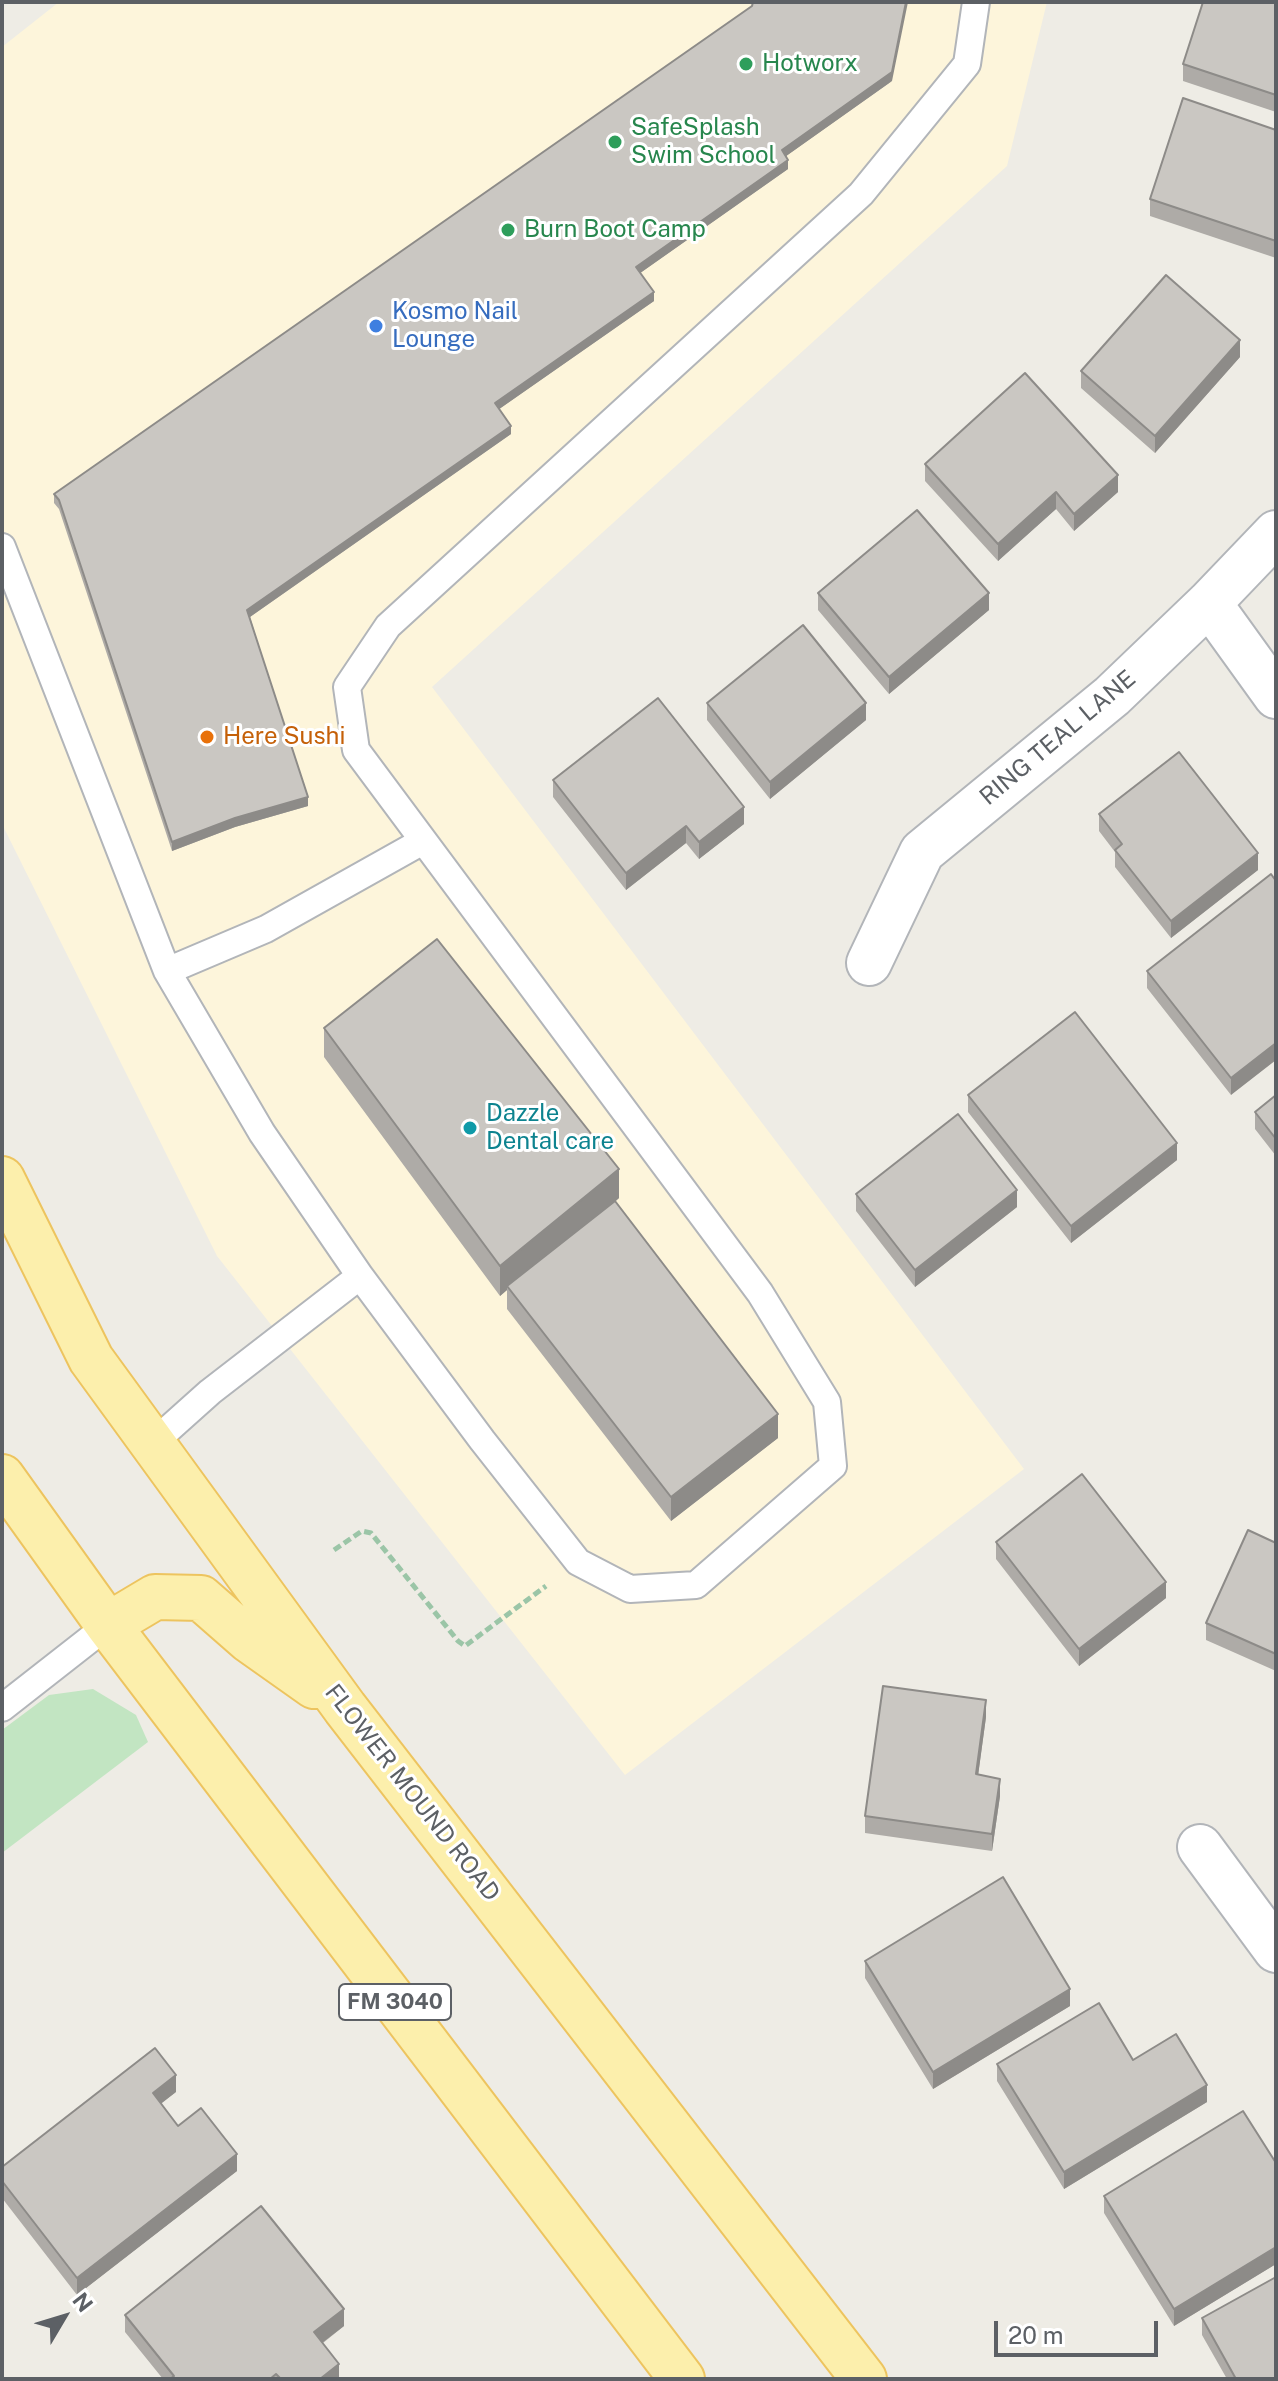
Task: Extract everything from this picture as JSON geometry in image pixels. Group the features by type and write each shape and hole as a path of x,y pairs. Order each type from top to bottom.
{"main road":[{"name":"FLOWER MOUND ROAD","path":"2,1179 91,1359 345,1708 864,2379"},
{"name":"FM 3040","path":"2,1477 108,1625 682,2379"},
{"path":"108,1625 155,1597 201,1598 249,1640 345,1708"}],"street":[{"name":"RING TEAL LANE","path":"869,963 922,852 1112,696 1209,603 1276,533"},
{"path":"1209,603 1276,696"},
{"path":"1200,1847 1276,1950"}],"lane":[{"path":"2,547 167,971 262,1133 360,1276 578,1562 630,1589 696,1585 833,1466 827,1402 760,1293 356,750 347,687 388,626 861,194 967,64 976,2"},
{"path":"167,971 266,929 423,841"},
{"path":"153,1443 210,1392 360,1276"},
{"path":"2,1708 108,1625"}],"path":[{"path":"334,1550 362,1531 371,1533 465,1646 578,1562"}],"shaded area":[{"path":"59,2 1047,2 1007,166 432,687 1024,1469 625,1775 217,1256 2,824 2,47"}],"green space":[{"path":"93,1689 136,1715 148,1742 2,1853 2,1730 49,1695"}],"building":[{"path":"753,2 906,2 892,72 782,150 788,160 636,267 654,292 495,403 511,426 247,610 308,797 235,818 172,842 59,500 54,494 752,6"},
{"path":"1203,2 1276,2 1276,95 1183,64"},
{"path":"1183,98 1276,130 1276,241 1150,199"},
{"path":"1166,275 1240,340 1155,436 1081,371"},
{"path":"1025,373 1118,475 1074,514 1056,492 998,544 925,464"},
{"path":"917,510 989,593 889,677 818,593"},
{"path":"803,625 866,703 770,782 707,703"},
{"path":"658,698 744,807 699,842 686,826 626,873 553,780"},
{"path":"1179,752 1258,853 1171,921 1115,850 1122,844 1099,814"},
{"path":"1271,874 1276,881 1276,1043 1231,1078 1147,971"},
{"name":"Dazzle Dental care","path":"437,939 619,1169 500,1266 324,1028"},
{"path":"1075,1012 1177,1143 1071,1226 968,1095"},
{"path":"1276,1095 1276,1139 1255,1112"},
{"path":"958,1114 1017,1190 915,1270 856,1194"},
{"path":"615,1201 778,1414 671,1497 507,1286"},
{"path":"1082,1474 1166,1582 1079,1649 996,1542"},
{"path":"1248,1530 1276,1543 1276,1654 1206,1623"},
{"path":"883,1686 986,1700 976,1774 1000,1779 992,1834 865,1816"},
{"path":"1003,1877 1070,1989 933,2072 865,1961"},
{"path":"1099,2003 1133,2060 1176,2034 1207,2085 1064,2172 997,2064"},
{"path":"155,2048 176,2075 153,2093 178,2126 201,2108 237,2154 77,2278 2,2181 2,2167"},
{"path":"1243,2111 1276,2163 1276,2247 1174,2309 1104,2196"},
{"path":"261,2206 344,2309 314,2332 339,2364 320,2379 281,2379 276,2374 270,2379 170,2379 174,2376 125,2315"},
{"path":"1276,2277 1276,2379 1236,2379 1202,2318"}],"place":[{"name":"Hotworx","path":"746,64"},
{"name":"SafeSplash Swim School","path":"615,142"},
{"name":"Burn Boot Camp","path":"508,230"},
{"name":"Kosmo Nail Lounge","path":"376,326"},
{"name":"Here Sushi","path":"207,737"},
{"name":"Dazzle Dental care","path":"470,1128"}]}
